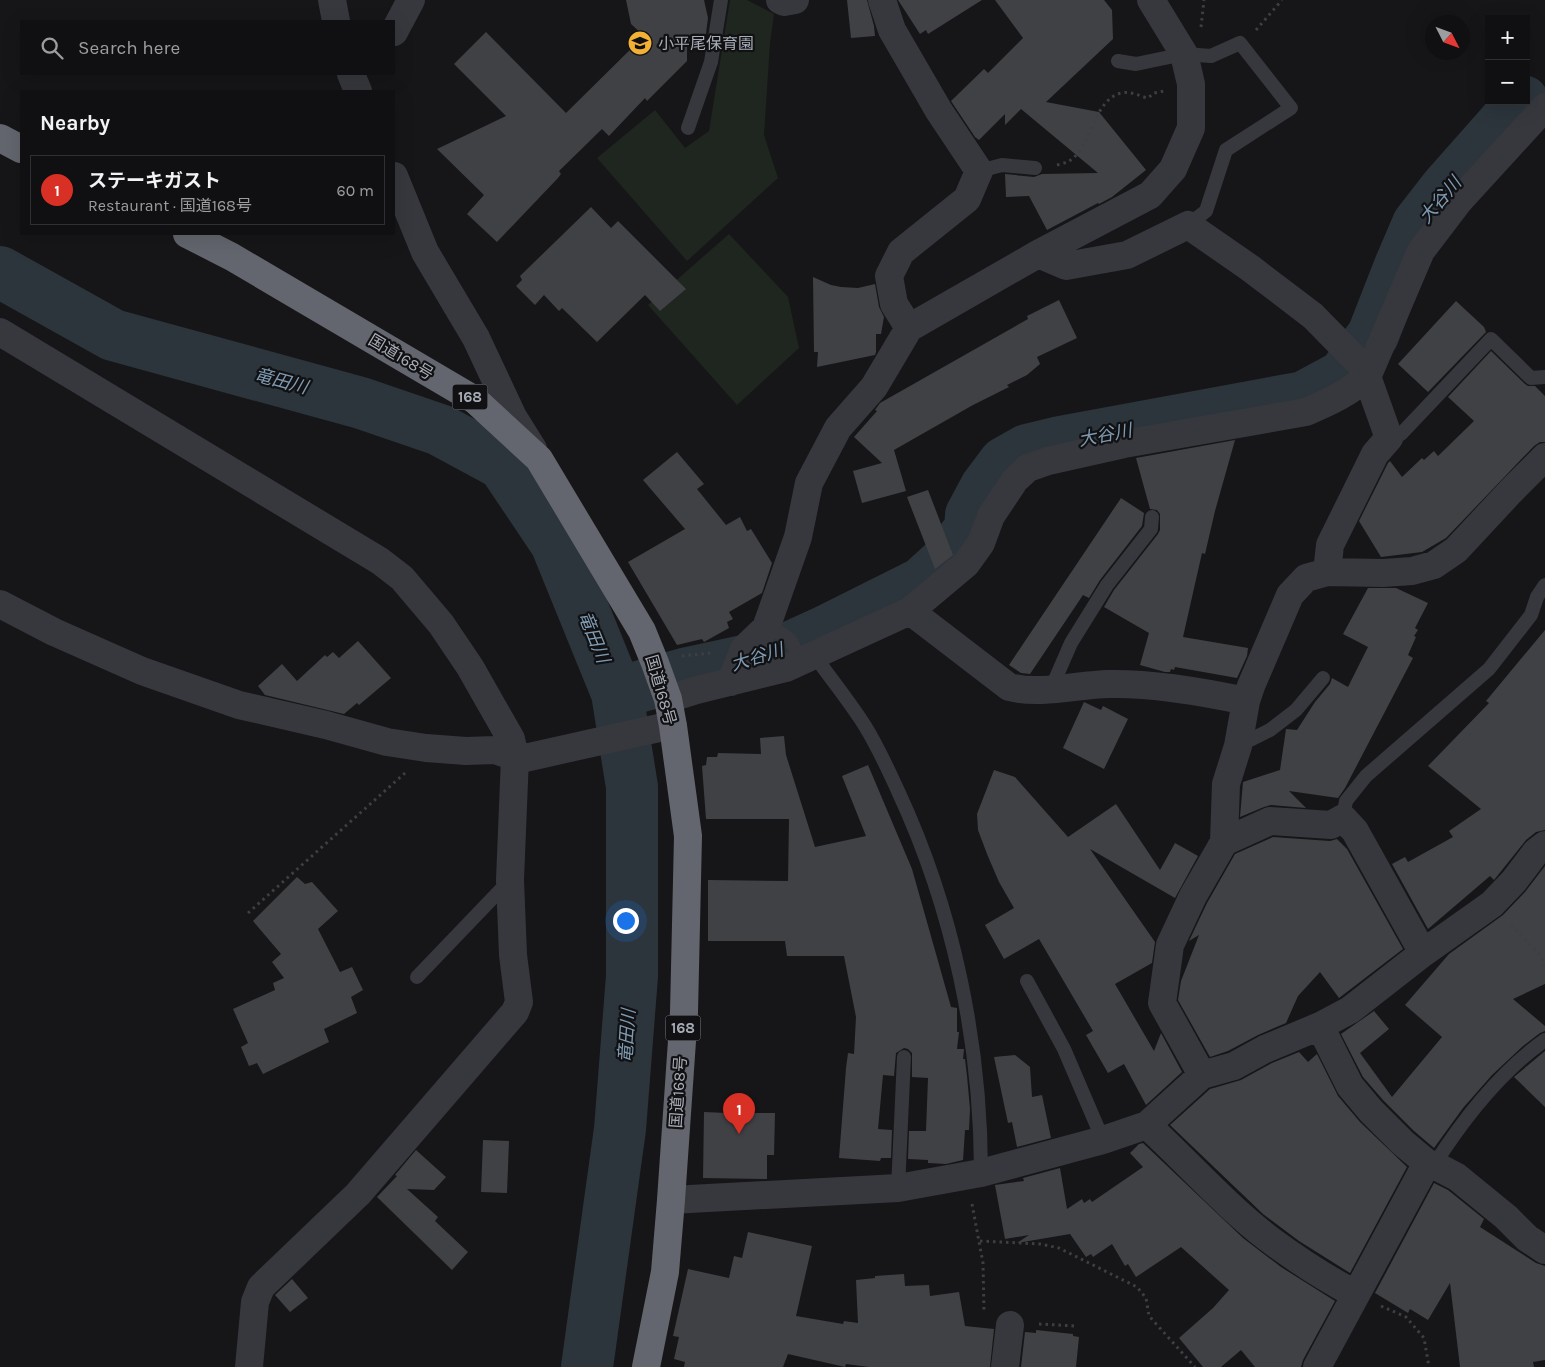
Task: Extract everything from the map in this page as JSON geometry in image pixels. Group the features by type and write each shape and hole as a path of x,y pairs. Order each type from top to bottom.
{"highway":[{"path":"0,138 20,148"},
{"name":"国道168号","path":"189,235 232,257 475,400 539,459 642,631 655,663 666,694 666,727 688,836 684,1012 671,1200 665,1272 646,1367"}],"street":[{"path":"332,0 336,20"},
{"path":"395,30 411,0"},
{"path":"780,0 784,2 795,0"},
{"path":"882,0 892,30 938,111 979,171 967,199 901,252 889,276 894,304 909,328"},
{"path":"666,694 697,690 786,668 793,648 798,537 809,483 838,428 874,387 909,328 1038,254 1150,194 1173,169 1191,128 1190,84 1184,54 1151,0"},
{"path":"351,75 359,90"},
{"path":"360,90 368,75"},
{"path":"731,682 744,649 793,648 910,611 966,564 981,543 991,516 1015,480 1028,468 1048,461 1124,444 1306,412 1331,402 1355,388 1360,365 1421,251 1459,202 1545,108"},
{"path":"395,178 426,252 476,338 514,416 539,459"},
{"path":"1038,254 1066,266 1128,255 1188,225 1250,268 1313,316 1360,365 1389,438 1376,454 1330,545 1327,572"},
{"path":"0,332 380,561 402,578 441,624 470,666 520,758 510,880 514,955 519,1002 515,1012 358,1194 260,1287 255,1302 249,1367"},
{"path":"1202,1075 1162,1003 1170,945 1193,896 1224,842 1226,784 1238,746 1250,686 1290,595 1306,578 1327,572 1383,573 1412,570 1434,565 1456,550 1545,457"},
{"path":"0,604 54,632 142,671 239,705 326,725 388,742 426,748 466,751 495,750 520,758 666,727"},
{"path":"910,611 1009,687 1021,690 1108,684 1140,685 1223,696 1246,701"},
{"path":"1224,842 1270,821 1331,824 1343,818 1360,839 1423,953"},
{"path":"671,1200 898,1188 973,1174 1103,1140 1147,1125 1202,1075 1234,1066 1265,1049 1320,1026 1350,1010 1423,953 1492,904 1514,881 1536,852 1545,845"},
{"path":"1320,1026 1350,1086 1371,1111 1404,1143 1431,1164 1457,1177 1506,1217 1527,1238 1545,1250"},
{"path":"1147,1125 1268,1238 1328,1279 1356,1294"},
{"path":"1317,1367 1356,1294 1431,1164"},
{"path":"1005,1367 1010,1325"}],"lane":[{"path":"688,128 711,62 722,0"},
{"path":"1118,62 1136,64 1184,54 1212,56 1240,43 1291,108 1226,150 1206,211 1188,225"},
{"path":"979,171 1002,165 1035,168"},
{"path":"1389,438 1401,434 1491,340 1532,378 1545,377"},
{"path":"1051,689 1070,643 1107,585 1150,529 1152,517"},
{"path":"1343,818 1346,801 1366,776 1489,669 1500,657 1531,615 1537,597 1545,585"},
{"path":"793,648 865,726 886,764 913,823 937,889 965,999 972,1043 981,1134 973,1174"},
{"path":"1238,746 1270,730 1296,710 1323,678"},
{"path":"417,976 510,880"},
{"path":"1027,981 1064,1048 1103,1140"},
{"path":"1431,1164 1501,1076 1545,1040"},
{"path":"898,1188 904,1057"}],"path":[{"path":"1240,43 1255,32 1282,0"},
{"path":"1035,168 1056,165 1073,159 1079,153 1092,124 1103,108 1110,99 1120,93 1131,92 1148,98 1154,93 1176,90 1190,84"},
{"path":"248,913 414,765 426,748"},
{"path":"1492,904 1541,956 1545,968"},
{"path":"973,1174 983,1263 984,1319 1010,1325 1076,1326"},
{"path":"980,1241 1040,1244 1059,1248 1137,1287 1146,1298 1149,1316 1195,1367"},
{"path":"1356,1294 1406,1317 1424,1338 1429,1367"}],"shaded area":[{"path":"730,0 747,0 774,14 770,43 764,135 778,178 687,261 597,158 655,110 685,148 709,131"},
{"path":"729,234 788,297 799,348 737,405 648,305"}],"building":[{"path":"626,0 704,0 708,18 704,49 687,46 687,61 647,101 645,98 609,136 602,129 559,171 561,174 558,178 497,242 467,214 484,195 437,149 506,116 454,64 486,32 566,113 644,36 631,24"},
{"path":"847,0 867,0 875,36 851,38"},
{"path":"898,0 982,0 928,34 926,30 920,34"},
{"path":"995,0 1104,0 1112,10 1113,39 1046,102 1099,112 1146,170 1112,197 1047,230 1029,196 1006,197 1005,174 1034,177 1042,174 1098,173 1021,109 1005,125 1005,114 979,140 951,101 984,69 988,73 1023,38"},
{"path":"591,207 611,228 618,221 686,289 660,311 645,295 597,342 562,308 559,311 544,295 535,305 516,286 522,280 520,276"},
{"path":"813,277 841,287 858,288 875,284 879,307 884,317 881,334 876,334 875,355 817,367 818,352 814,352"},
{"path":"1059,300 1077,338 1037,357 1040,364 1027,375 1007,385 1009,387 973,405 894,450 906,491 862,503 853,471 882,463 854,437 877,411 875,410 880,403 1028,319 1027,316"},
{"path":"1456,301 1484,327 1486,332 1428,392 1398,364"},
{"path":"1491,351 1525,384 1535,386 1545,396 1545,442 1540,442 1534,446 1446,538 1422,552 1381,557 1359,521 1388,463 1390,461 1402,477 1422,458 1424,460 1434,451 1438,456 1474,421 1448,397"},
{"path":"1235,440 1205,554 1202,553 1183,637 1248,648 1247,656 1237,678 1175,667 1170,672 1165,672 1140,665 1149,633 1104,607 1114,590 1160,530 1160,514 1157,510 1150,509 1136,458"},
{"path":"677,452 704,484 697,489 726,525 740,517 747,531 751,529 772,563 762,593 729,612 733,619 727,622 729,628 704,642 702,639 677,645 628,562 685,529 643,480"},
{"path":"928,490 953,555 935,569 907,497"},
{"path":"1121,498 1144,513 1142,526 1100,580 1089,598 1083,595 1030,674 1021,673 1009,665"},
{"path":"1368,588 1396,588 1428,603 1415,628 1418,630 1408,655 1413,658 1345,788 1338,798 1289,791 1306,808 1271,805 1240,817 1243,782 1280,770 1286,729 1297,730 1315,702 1330,684 1332,678 1348,687 1368,647 1343,634"},
{"path":"1545,630 1545,830 1536,832 1526,840 1494,880 1490,876 1428,929 1392,864 1405,857 1408,862 1453,837 1449,831 1481,809 1428,766 1489,703 1486,701"},
{"path":"358,641 391,678 359,705 357,703 344,714 265,695 258,686 282,664 297,681 325,655 327,657 333,652 339,658"},
{"path":"1084,702 1101,710 1103,706 1128,719 1104,769 1063,748"},
{"path":"784,736 786,755 815,847 866,836 842,776 868,765 912,869 951,1007 957,1008 957,1032 959,1032 957,1049 964,1049 963,1059 965,1059 970,1109 969,1130 965,1130 963,1160 946,1164 928,1163 928,1160 908,1159 909,1131 926,1131 928,1078 912,1077 912,1053 904,1048 896,1053 894,1076 883,1075 878,1129 892,1130 891,1158 881,1158 880,1161 839,1158 846,1068 848,1053 854,1054 856,1017 844,956 787,956 785,941 708,941 708,880 788,881 789,819 706,819 702,766 706,765 707,757 717,757 718,753 761,754 760,738"},
{"path":"994,770 1015,777 1068,837 1116,804 1160,870 1175,843 1198,856 1175,898 1090,849 1155,942 1152,963 1115,984 1154,1051 1161,1033 1182,1072 1146,1105 1124,1064 1108,1073 1086,1035 1093,1031 1039,939 1004,959 985,925 1014,908 999,882 978,830 977,814"},
{"path":"1273,837 1330,841 1337,839 1347,849 1403,949 1339,998 1320,972 1298,996 1286,1023 1228,1051 1210,1057 1178,1000 1181,981 1199,935 1189,941 1207,903 1235,854"},
{"path":"1545,866 1545,984 1513,999 1545,1026 1545,1031 1523,1046 1492,1075 1463,1108 1434,1148 1383,1100 1363,1077 1341,1034 1374,1011 1389,1029 1360,1053 1392,1097 1442,1037 1405,1005 1449,954 1503,915 1525,892"},
{"path":"297,877 305,884 312,882 338,911 318,929 340,972 352,967 363,990 351,997 357,1013 324,1029 329,1042 263,1074 257,1063 249,1066 241,1047 248,1043 233,1009 275,990 273,983 284,978 272,962 281,954 253,921"},
{"path":"1545,1051 1545,1107 1514,1077"},
{"path":"1299,1052 1308,1062 1317,1054 1338,1096 1360,1122 1407,1167 1350,1273 1299,1241 1263,1214 1170,1125 1210,1089 1241,1080 1272,1063"},
{"path":"1015,1055 1030,1067 1032,1097 1042,1095 1051,1138 1017,1147 1012,1122 1008,1123 994,1057"},
{"path":"727,1103 752,1104 752,1113 775,1113 774,1155 767,1155 767,1179 703,1178 704,1112 727,1113"},
{"path":"483,1140 509,1141 507,1193 481,1192"},
{"path":"1143,1143 1243,1238 1281,1267 1335,1301 1301,1367 1255,1367 1241,1350 1221,1367 1203,1367 1179,1338 1213,1308 1229,1290 1181,1247 1136,1277 1128,1264 1125,1266 1112,1244 1093,1257 1091,1254 1086,1257 1070,1234 1017,1243 1029,1235 1005,1239 995,1185 1024,1181 1023,1178 1060,1168 1067,1209 1082,1199 1084,1203 1090,1199 1092,1202 1143,1167 1130,1153 1139,1144"},
{"path":"416,1150 446,1177 434,1190 407,1189 438,1217 435,1221 468,1252 452,1270 377,1197 397,1176 395,1175"},
{"path":"1434,1183 1448,1190 1484,1219 1480,1227 1536,1263 1545,1266 1545,1360 1533,1362 1534,1367 1460,1367 1450,1283 1428,1320 1410,1309 1408,1313 1375,1293"},
{"path":"748,1232 812,1246 796,1316 843,1324 844,1321 858,1323 856,1280 875,1278 875,1276 904,1274 905,1286 929,1285 930,1296 959,1292 965,1326 994,1329 990,1367 869,1367 846,1364 845,1367 788,1354 783,1367 684,1367 685,1362 674,1359 679,1337 673,1336 688,1269 729,1278 734,1256 742,1258"},
{"path":"292,1279 308,1298 290,1312 275,1295"},
{"path":"1036,1330 1073,1334 1073,1336 1079,1337 1076,1367 1021,1367 1025,1332 1036,1333"}],"waterway":[{"name":"大谷川","path":"617,693 684,674 776,654 922,583 945,562 970,529 971,515 986,487 1004,463 1027,450 1060,442 1304,397 1343,376 1373,335 1418,224 1446,188 1519,105"},
{"name":"竜田川","path":"0,272 113,335 361,403 440,430 503,464 556,543 617,693 632,787 632,976 620,1129 587,1367"}],"place":[{"name":"小平尾保育園","path":"640,43"},
{"name":"ステーキガスト","path":"739,1134"}]}
